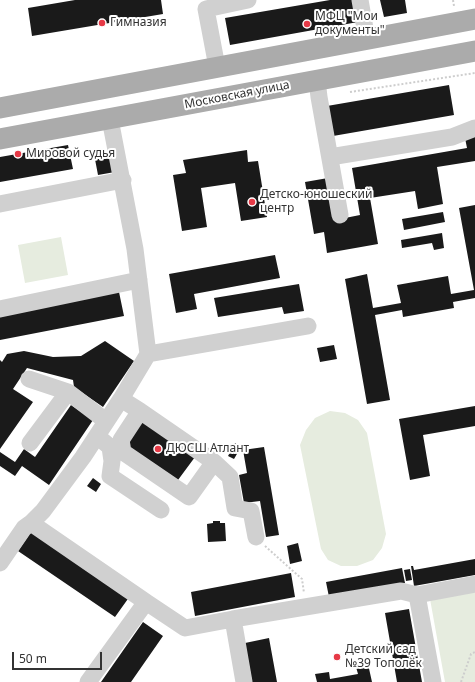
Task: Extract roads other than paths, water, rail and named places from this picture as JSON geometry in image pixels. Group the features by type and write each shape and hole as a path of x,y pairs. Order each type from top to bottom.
{"main road":[{"path":"0,108 475,20"},
{"name":"Московская улица","path":"0,140 475,51"}],"lane":[{"path":"217,67 206,9 248,0"},
{"path":"360,0 367,40"},
{"path":"317,80 340,215"},
{"path":"2,553 24,528 32,523 43,511 121,399 148,354 135,249 123,180 110,119"},
{"path":"330,157 452,137 475,128"},
{"path":"0,204 123,180"},
{"path":"0,309 139,280"},
{"path":"148,354 308,326"},
{"path":"29,379 68,392 106,421"},
{"path":"30,443 68,392"},
{"path":"121,399 214,462 230,477 236,508 251,511 256,538"},
{"path":"140,411 121,440 123,452 189,497 214,462"},
{"path":"96,436 110,447 112,461 110,476 161,510"},
{"path":"32,523 185,628 306,606 401,591 417,595 475,584"},
{"path":"417,595 433,682"},
{"path":"88,682 146,602"},
{"path":"233,619 244,682"}],"place":[{"name":"Гимназия","path":"102,23"},
{"name":"МФЦ \"Мои документы\"","path":"307,24"},
{"name":"Мировой судья","path":"18,154"},
{"name":"Детско-юношеский центр","path":"252,202"},
{"name":"ДЮСШ Атлант","path":"158,449"},
{"name":"Детский сад №39 Тополёк","path":"337,657"}]}
